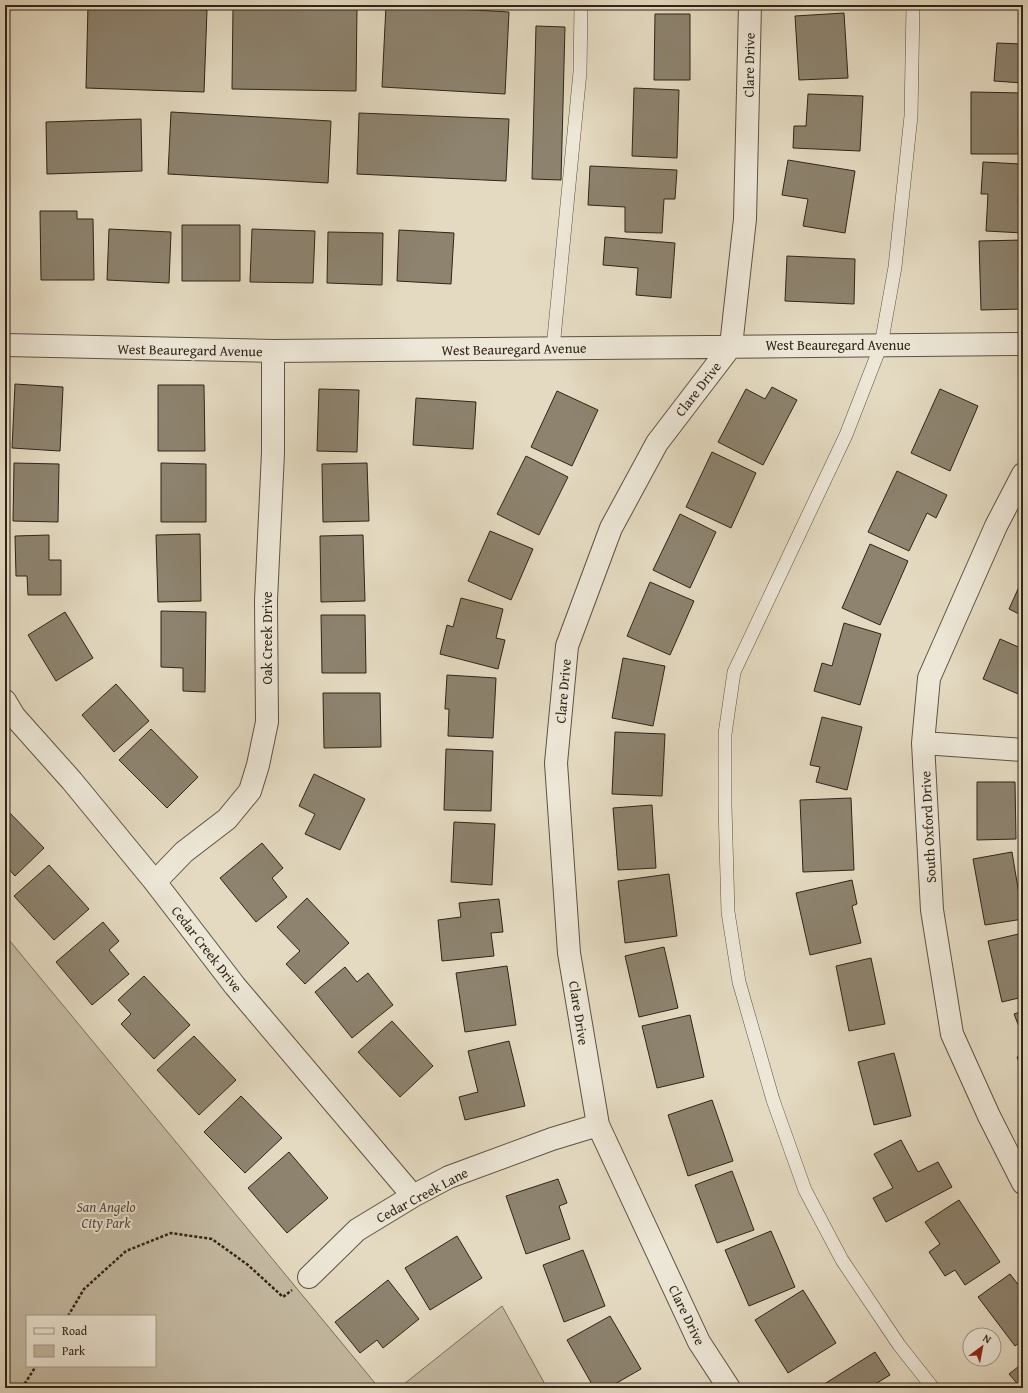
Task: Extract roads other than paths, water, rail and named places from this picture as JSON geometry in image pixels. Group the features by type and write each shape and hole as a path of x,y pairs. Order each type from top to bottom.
{"street":[{"name":"Clare Drive","path":"729,1388 699,1342 598,1125 570,953 557,771 566,646 611,528 657,443 731,346 745,219 750,5"},
{"name":"West Beauregard Avenue","path":"5,345 273,352 1023,344"},
{"name":"Oak Creek Drive","path":"155,882 184,852 227,819 250,791 258,765 267,722 266,600 273,453 273,352"},
{"name":"South Oxford Drive","path":"1023,474 996,526 929,678 923,743 932,910 952,1034 989,1116 1023,1183"},
{"name":"Cedar Creek Drive","path":"5,700 14,716 72,781 155,882 235,986 413,1196"},
{"path":"923,743 1023,750"},
{"name":"Cedar Creek Lane","path":"309,1277 357,1230 413,1196 449,1177 498,1158 598,1125"}],"lane":[{"path":"553,348 580,72 581,5"},
{"path":"913,5 911,116 895,267 881,345 846,435 734,672 725,734 725,807 728,912 739,982 773,1100 805,1190 842,1260 899,1345 933,1388"}],"park label":[{"name":"San Angelo City Park","path":"106,1216"}]}
